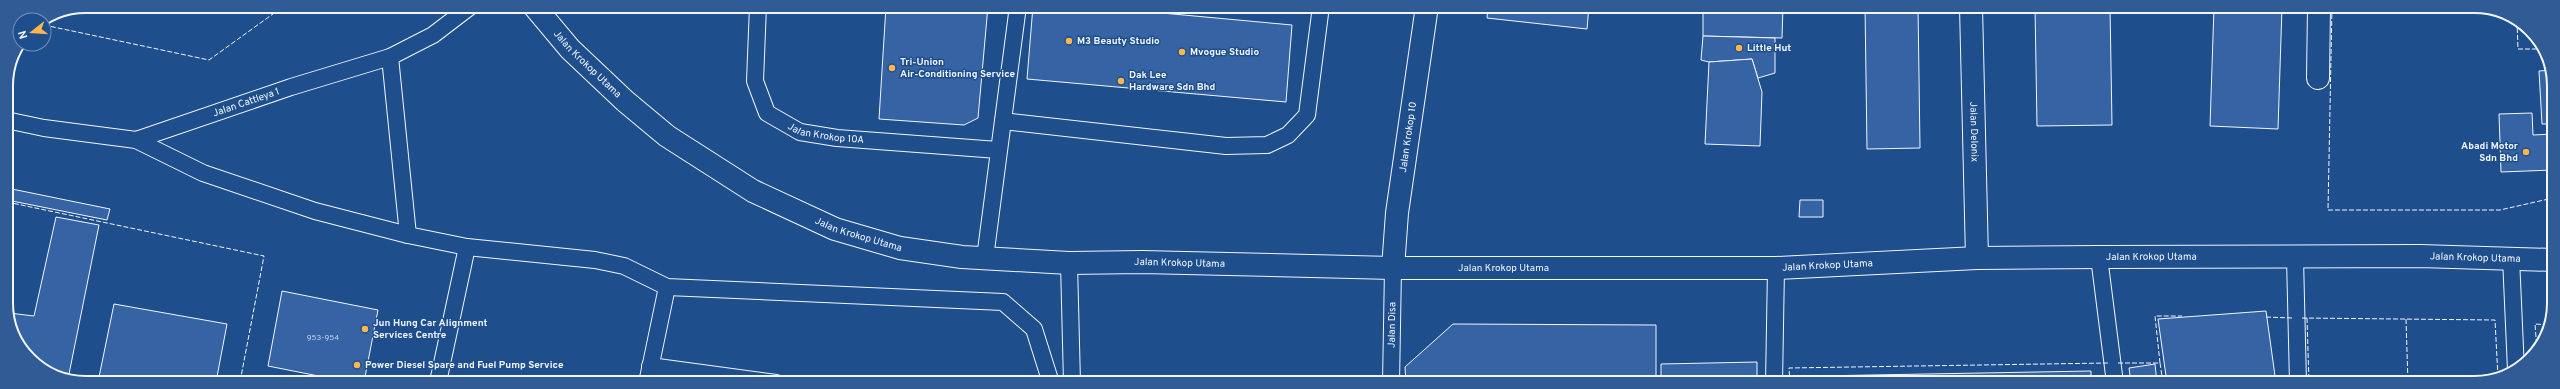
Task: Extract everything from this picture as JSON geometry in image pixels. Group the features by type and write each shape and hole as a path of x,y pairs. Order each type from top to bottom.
{"street":[{"name":"Jalan Krokop Utama","path":"540,13 570,49 624,101 667,136 752,191 835,229 900,248 985,258 1069,264 1142,262 1393,268 1776,268 1977,258 2100,257 2511,258 2547,260"},
{"name":"Jalan Krokop 10","path":"1393,268 1397,213 1426,13"},
{"name":"Jalan Delonix","path":"1971,13 1977,258"},
{"path":"2318,78 2319,13"}],"lane":[{"name":"Jalan Cattleya 1","path":"13,121 44,128 136,140 291,87 390,57 433,35 462,13"},
{"name":"Jalan Krokop 10A","path":"758,13 755,81 767,113 800,132 837,138 998,150"},
{"path":"985,258 1017,13"},
{"path":"1003,120 1226,146 1267,145 1288,135 1307,115 1320,13"},
{"path":"390,57 408,235"},
{"path":"136,140 203,173 315,211 408,235 467,247 595,260 624,266 667,287 1003,302 1034,329 1049,376"},
{"path":"439,376 467,247"},
{"path":"2100,257 2114,376"},
{"path":"2295,258 2298,376"},
{"path":"2511,258 2516,363"},
{"path":"1069,264 1072,376"},
{"name":"Jalan Disa","path":"1392,376 1393,268"},
{"path":"1774,376 1776,268"},
{"path":"648,376 667,287"},
{"path":"650,366 729,376"}],"building":[{"path":"886,13 987,13 978,118 964,125 879,119"},
{"path":"1032,13 1162,13 1292,25 1286,102 1027,79"},
{"path":"1487,13 1588,13 1587,29 1487,18"},
{"path":"1703,13 1783,13 1782,38 1703,36"},
{"path":"1865,13 1918,13 1920,148 1867,149"},
{"path":"2035,13 2110,13 2112,125 2037,126"},
{"path":"2214,13 2282,13 2278,129 2210,126"},
{"name":"Little Hut","path":"1703,36 1775,38 1775,73 1758,78 1752,59 1709,62 1701,60"},
{"path":"1752,59 1762,92 1760,146 1705,144 1709,62"},
{"path":"2539,71 2546,71 2547,124 2542,124"},
{"name":"Abadi Motor Sdn Bhd","path":"2532,113 2533,135 2547,134 2547,170 2501,172 2499,114"},
{"path":"13,189 110,209 107,220 13,201"},
{"path":"1800,200 1823,200 1823,217 1799,217"},
{"path":"56,217 99,225 69,374 53,369 45,364 34,355 23,340 15,322 14,314 34,316"},
{"path":"282,291 378,310 365,376 319,376 268,366"},
{"path":"114,304 227,324 217,376 99,376"},
{"path":"2266,311 2275,376 2166,376 2158,319"},
{"path":"1453,324 1656,325 1656,376 1406,376 1405,367"},
{"path":"1757,362 1757,376 1661,376 1661,364"},
{"path":"2155,364 2156,376 2130,376 2129,368"},
{"path":"2091,371 2091,376 1817,376"}],"fence":[{"path":"52,27 209,60 274,13"},
{"path":"2332,13 2328,210 2500,210 2547,199"},
{"path":"2517,27 2518,49 2538,49"},
{"path":"13,203 264,256 241,376"},
{"path":"2118,363 2160,363 2155,316 2182,316"},
{"path":"2266,317 2292,318"},
{"path":"2302,318 2495,320 2498,372"},
{"path":"2307,318 2309,376"},
{"path":"2406,319 2408,376"},
{"path":"2536,342 2535,324 2544,325"},
{"path":"1790,376 1789,368 2108,363"},
{"path":"2160,363 2162,376"}],"place":[{"name":"M3 Beauty Studio","path":"1069,41"},
{"name":"Little Hut","path":"1739,48"},
{"name":"Mvogue Studio","path":"1182,52"},
{"name":"Tri-Union Air-Conditioning Service","path":"892,68"},
{"name":"Dak Lee Hardware Sdn Bhd","path":"1121,81"},
{"name":"Abadi Motor Sdn Bhd","path":"2526,152"},
{"name":"Jun Hung Car Alignment Services Centre","path":"365,329"},
{"name":"Power Diesel Spare and Fuel Pump Service","path":"357,365"}]}
